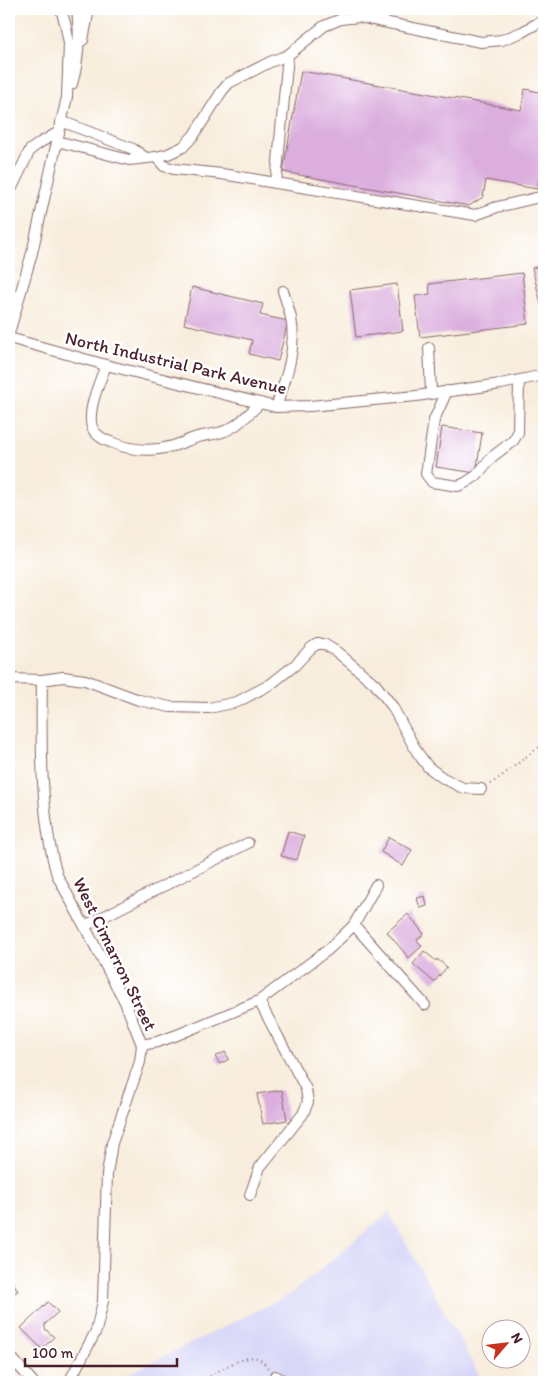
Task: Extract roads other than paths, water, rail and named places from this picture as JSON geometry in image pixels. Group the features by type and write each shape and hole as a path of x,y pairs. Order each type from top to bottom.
{"street":[{"path":"61,9 69,43 67,97"},
{"path":"9,333 32,253 61,121 74,79 77,63 77,9"},
{"path":"77,63 82,51 89,9"},
{"path":"9,194 30,150 41,142 58,137 129,160 168,154 183,147 194,135 222,92 230,84 262,66 288,55 324,26 342,19 359,17 481,42 502,40 538,23 544,24"},
{"path":"276,183 288,55"},
{"path":"61,121 133,148 164,166 174,169 222,174 475,216 497,207 544,196"},
{"path":"276,407 290,365 293,336 291,317 283,291"},
{"name":"North Industrial Park Avenue","path":"9,338 106,365 276,407 310,406 431,393 519,381 544,375"},
{"path":"429,348 431,393"},
{"path":"106,365 95,397 91,420 94,431 104,440 125,448 160,449 202,436 219,434 230,430 260,403"},
{"path":"447,391 434,420 426,474 432,482 458,486 476,476 492,457 513,441 518,433 519,381"},
{"path":"9,679 42,680 63,677 85,680 139,700 170,707 208,708 237,702 262,689 296,665 312,648 318,644 324,644 337,652 375,684 392,706 428,768 463,788 481,789"},
{"name":"West Cimarron Street","path":"42,680 41,728 46,800 51,852 57,874 125,1002 142,1044 140,1062 112,1143 107,1174 103,1301 96,1330 69,1382"},
{"path":"85,926 248,843"},
{"path":"142,1044 157,1042 178,1035 259,1001 329,949 354,925 376,885"},
{"path":"354,925 425,1005"},
{"path":"250,1195 260,1167 303,1114 308,1102 306,1089 259,1001"},
{"path":"9,1355 33,1382"},
{"path":"275,1376 287,1382"}]}
